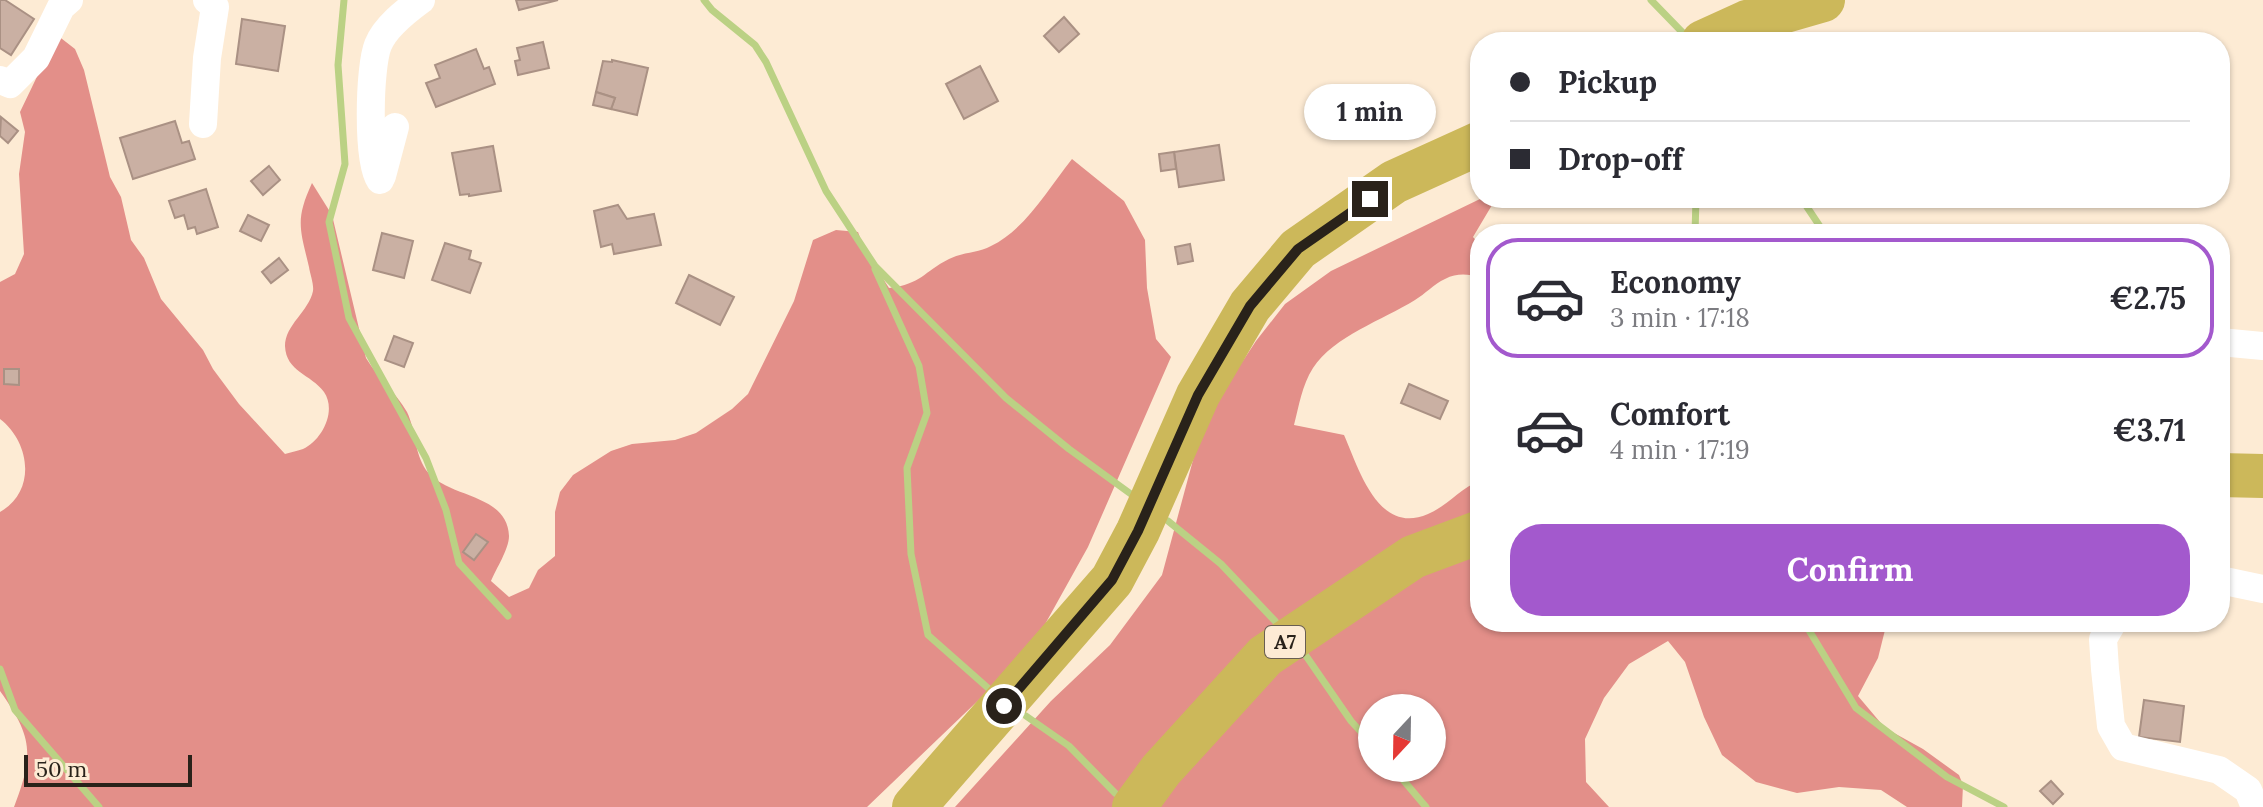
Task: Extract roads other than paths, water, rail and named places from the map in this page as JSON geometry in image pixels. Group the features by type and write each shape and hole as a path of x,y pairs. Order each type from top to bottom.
{"highway":[{"path":"1725,32 1747,22 1823,0"},
{"path":"914,807 1112,580 1138,531 1198,395 1250,306 1298,249 1394,182 1470,148"},
{"path":"2230,475 2263,476"},
{"name":"A7","path":"1134,807 1161,770 1265,656 1413,557 1470,536"}],"street":[{"path":"0,80 10,84 36,58 61,7 69,0"},
{"path":"203,124 207,58 215,7 207,0"},
{"path":"395,127 380,180 374,172 371,152 377,46 405,12 421,0"},
{"path":"2230,343 2263,346"},
{"path":"2230,582 2263,589"},
{"path":"2107,632 2103,639 2111,726 2123,747 2219,770 2248,790 2255,807"}],"waterway":[{"path":"344,0 338,65 345,164 329,222 349,318 426,458 446,510 459,563 508,616"},
{"path":"704,0 755,45 766,62 826,191 875,266 1006,398 1135,497"},
{"path":"1651,0 1682,32"},
{"path":"1695,224 1696,208"},
{"path":"1808,208 1818,224"},
{"path":"875,269 919,366 927,413 907,468 911,554 928,635 988,688"},
{"path":"1168,521 1221,564 1275,621"},
{"path":"1810,632 1856,708 1947,777 2004,807"},
{"path":"1302,650 1358,729"},
{"path":"0,669 15,710 99,807"},
{"path":"1026,716 1069,746 1115,793"},
{"path":"1405,782 1426,807"}]}
